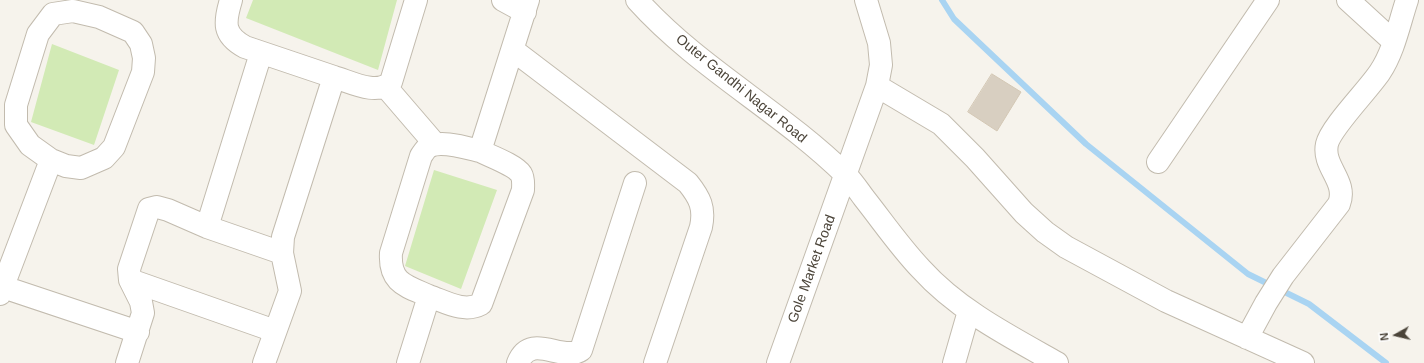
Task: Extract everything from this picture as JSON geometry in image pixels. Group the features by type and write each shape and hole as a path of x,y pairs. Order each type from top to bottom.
{"street":[{"path":"55,0 73,12"},
{"path":"231,0 225,20 227,31 233,41 245,47 334,77 366,87 378,89 386,87 391,82 416,0"},
{"path":"480,151 527,6 503,0"},
{"name":"Outer Gandhi Nagar Road","path":"638,0 652,16 682,43 796,132 846,175 921,270 941,289 969,311 1057,363"},
{"name":"Gole Market Road","path":"778,363 877,86 881,64 879,44 866,0"},
{"path":"1158,162 1268,0"},
{"path":"1348,0 1394,42"},
{"path":"1247,338 1283,276 1339,204 1342,190 1327,160 1328,142 1380,71 1394,42 1407,0"},
{"path":"102,8 132,32 142,44 144,58 143,72 114,147 104,158 81,168 66,166 51,160 30,145 23,138 16,126 16,104 38,34 53,14 73,12 102,8"},
{"path":"513,50 688,183 698,196 704,215 702,227 655,363"},
{"path":"207,227 262,53"},
{"path":"264,363 290,291 282,253 283,237 287,220 334,77"},
{"path":"877,86 941,124 956,138 1024,213 1045,232 1066,247 1166,301 1303,363"},
{"path":"386,87 435,144"},
{"path":"435,144 446,144 480,151 514,168 521,174 524,181 523,190 481,304 474,308 466,309 429,296 402,284 394,276 390,264 391,253 421,156 427,148 435,144"},
{"path":"51,160 1,289 138,332"},
{"path":"518,363 525,353 531,351 541,352 564,360 571,359 581,350 635,183"},
{"path":"127,363 143,313 141,302 130,280 129,269 131,258 149,209 157,207 207,227 282,253"},
{"path":"130,280 275,331"},
{"path":"408,363 429,296"},
{"path":"954,363 969,311"}],"green space":[{"path":"253,0 397,0 378,70 246,18"},
{"path":"52,44 119,70 94,145 31,122"},
{"path":"434,170 497,190 461,289 405,266"}],"building":[{"path":"992,74 1021,92 997,131 968,112"}],"waterway":[{"path":"942,0 954,19 1086,144 1248,274 1309,304 1386,363"}]}
